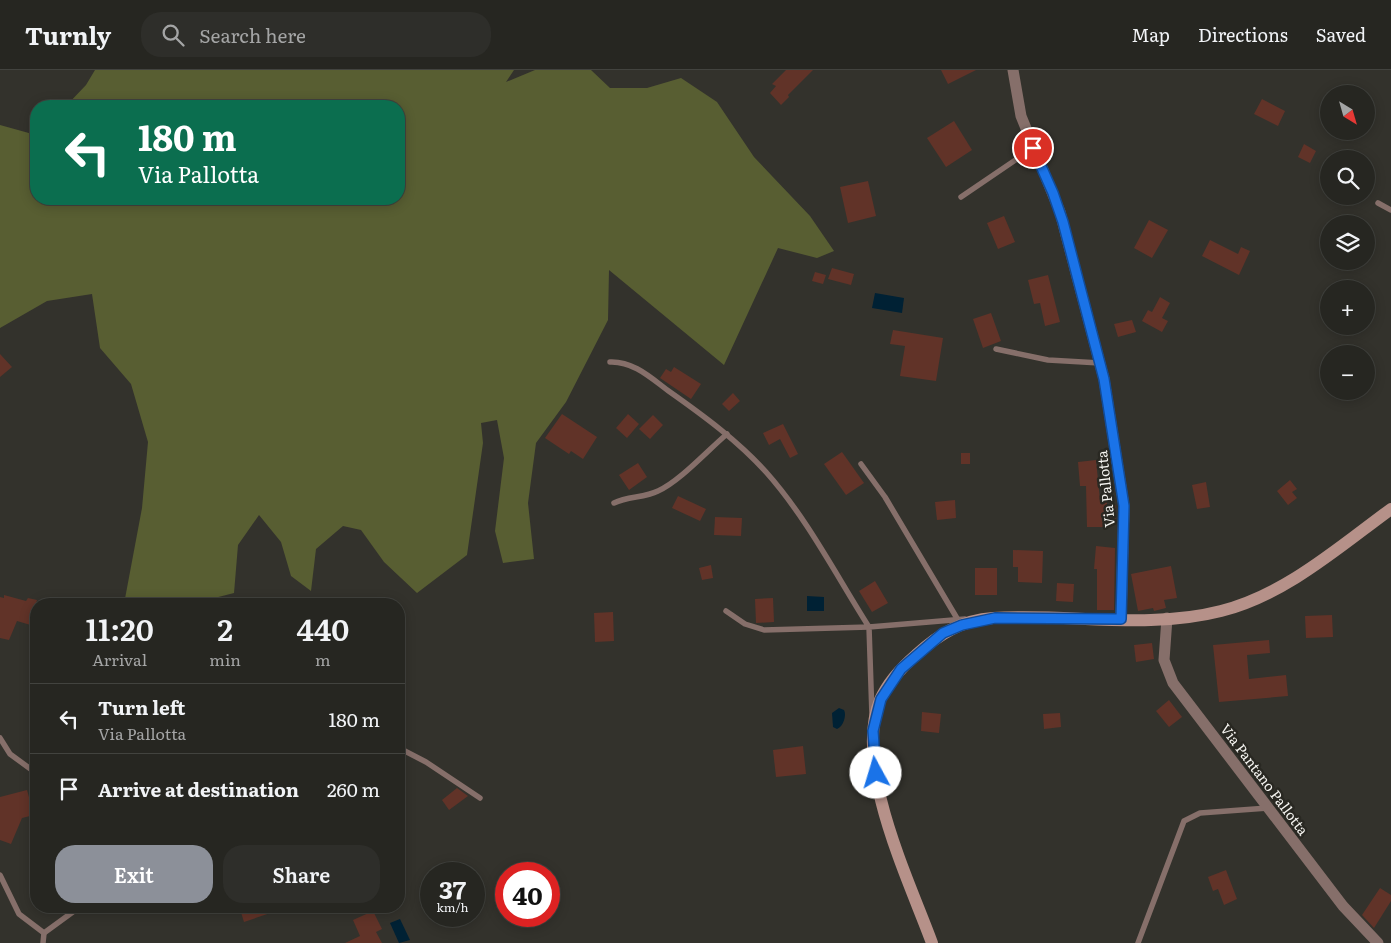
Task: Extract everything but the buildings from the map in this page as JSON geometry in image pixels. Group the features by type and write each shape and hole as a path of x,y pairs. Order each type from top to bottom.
{"street":[{"name":"Via Pallotta","path":"1013,70 1019,109 1062,217 1101,363 1124,506 1121,619"},
{"path":"932,943 887,820 873,757 874,722 878,706 887,688 901,669 933,640 949,630 976,621 995,618 1167,618 1222,611 1267,593 1309,568 1391,509"},
{"name":"Via Pantano Pallotta","path":"1167,618 1164,665 1170,677 1346,910 1378,943"}],"lane":[{"path":"961,197 1033,148"},
{"path":"1378,203 1391,210"},
{"path":"996,349 1048,360 1101,363"},
{"path":"610,362 633,366 727,434 757,462 790,502 868,627 873,757"},
{"path":"614,503 631,496 652,494 665,488 727,434"},
{"path":"861,464 885,497 958,620"},
{"path":"726,611 745,624 764,630 868,627 995,618"},
{"path":"0,738 10,754 30,769"},
{"path":"405,751 441,771 480,798"},
{"path":"1138,943 1177,836 1187,818 1200,813 1268,808"},
{"path":"0,875 19,914 44,933"},
{"path":"43,943 44,933 71,913"}],"green space":[{"path":"95,70 514,70 506,82 535,70 591,70 610,88 647,88 681,78 717,102 754,157 810,216 834,251 817,258 778,248 724,365 609,270 608,320 566,402 536,443 528,503 534,559 503,563 495,531 504,458 497,420 481,423 483,443 467,555 417,593 384,562 361,530 343,526 316,549 311,591 291,576 281,542 259,515 238,545 234,593 214,598 125,598 142,508 148,442 131,384 100,348 92,294 47,301 0,328 0,125 30,133 30,205 405,205 405,100 72,100 86,85"}],"water":[{"path":"875,293 904,298 902,313 872,308"},
{"path":"807,596 824,597 824,611 807,611"},
{"path":"839,708 844,710 845,718 837,729 833,727 832,713"},
{"path":"400,919 410,940 399,943 390,923"}],"route":[{"path":"876,773 873,757 873,731 881,699 901,669 943,633 962,625 995,618 1121,619 1125,532 1124,506 1104,379 1057,202 1033,148"}]}
